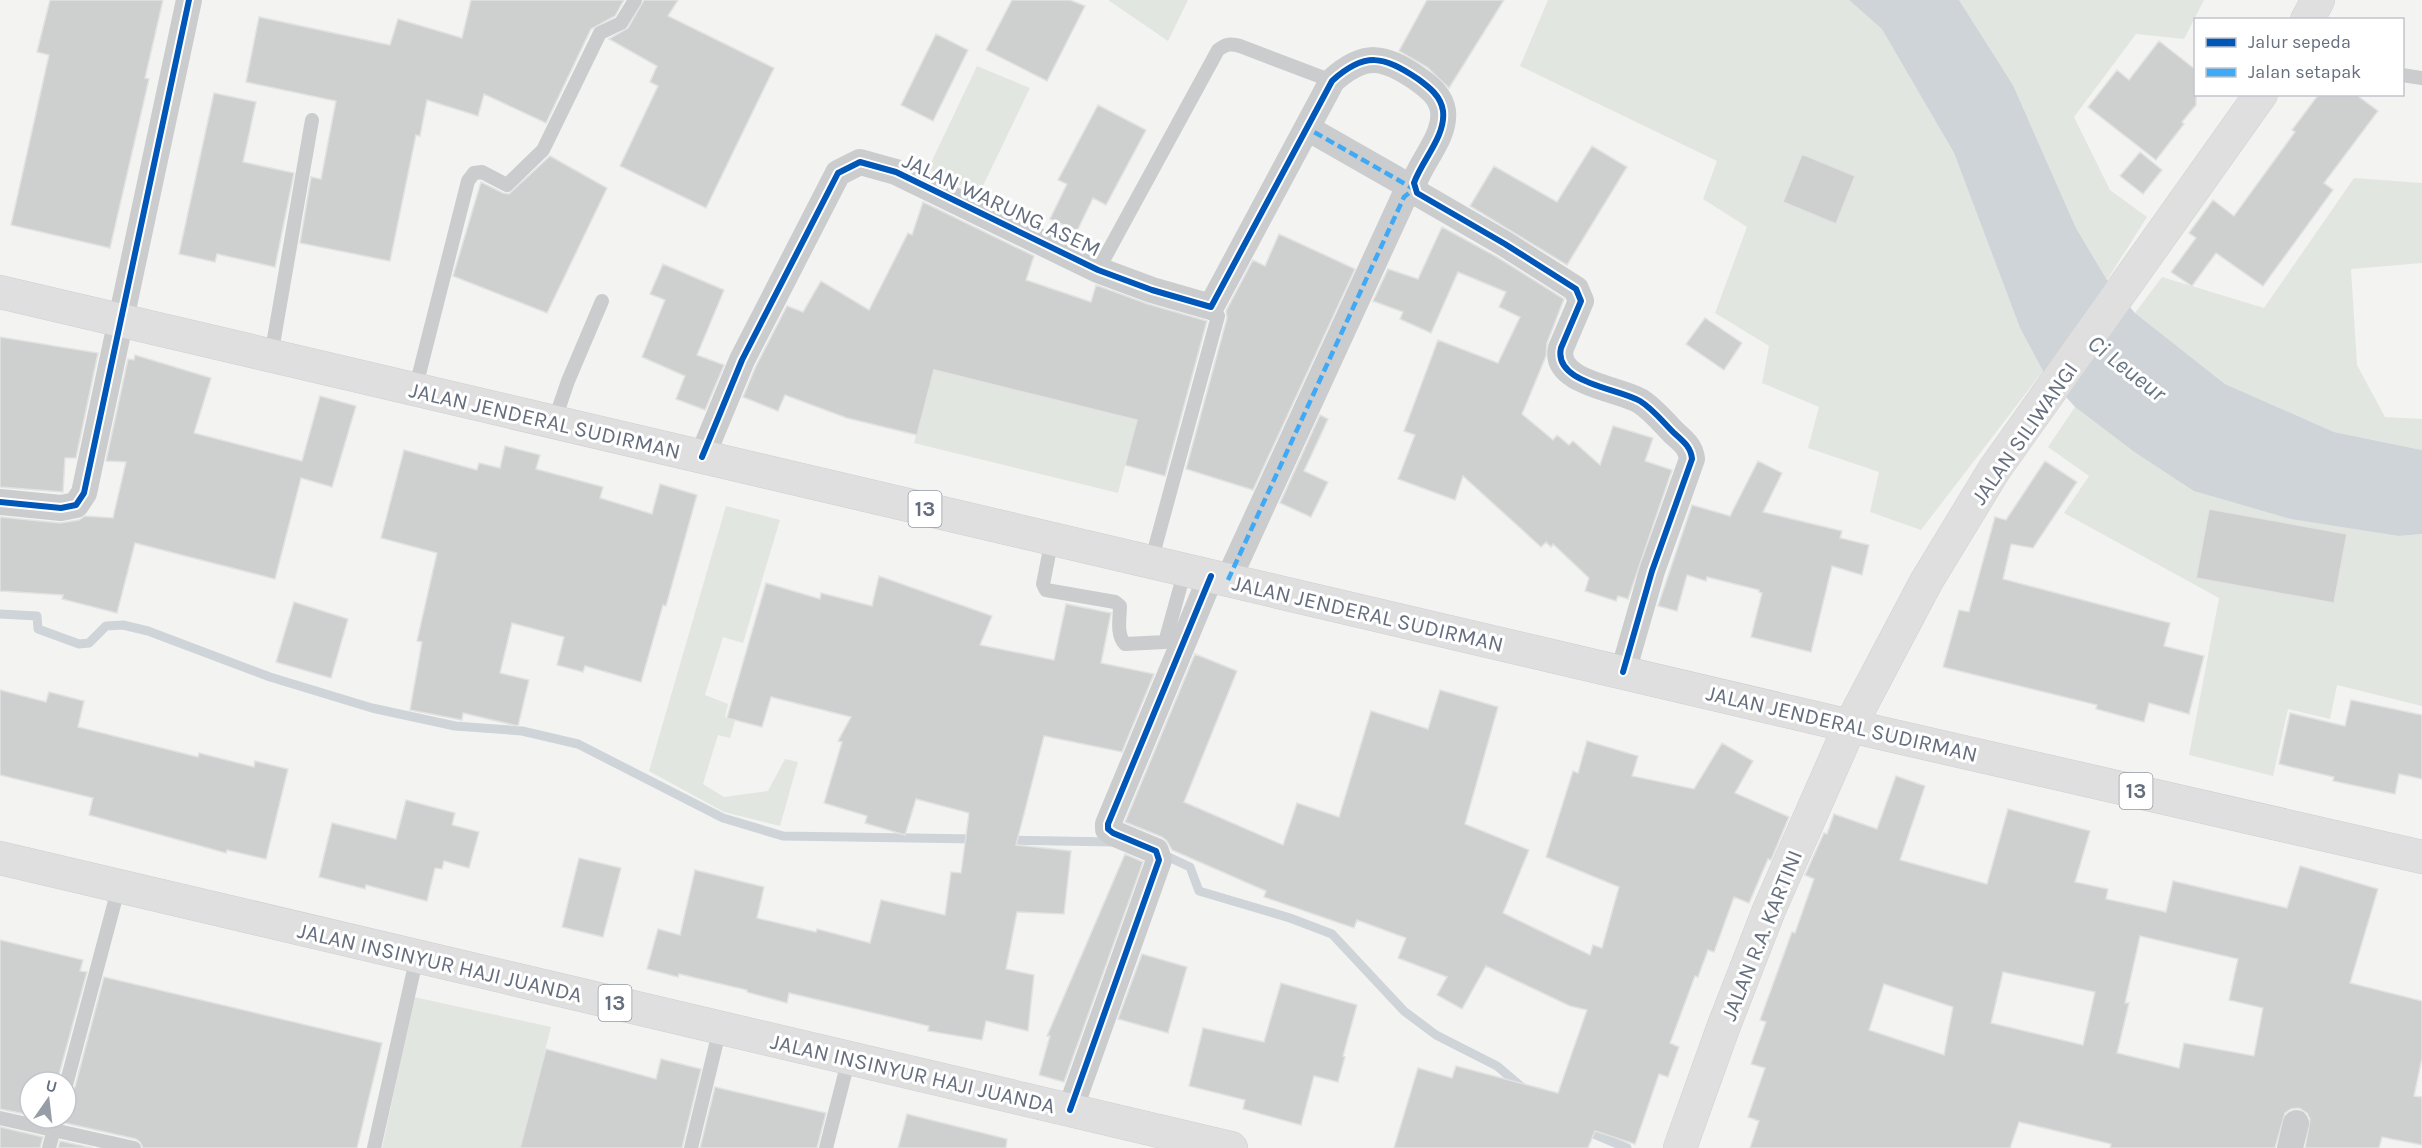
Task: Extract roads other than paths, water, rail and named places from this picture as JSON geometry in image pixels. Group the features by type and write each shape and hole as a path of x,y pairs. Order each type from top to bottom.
{"main road":[{"path":"2308,18 2318,0"},
{"name":"JALAN SILIWANGI","path":"1850,726 1926,582 1994,470 2030,424 2260,96"},
{"name":"JALAN JENDERAL SUDIRMAN","path":"0,292 1850,726 2422,857"},
{"name":"JALAN R.A. KARTINI","path":"1680,1148 1768,910 1850,726"},
{"name":"JALAN INSINYUR HAJI JUANDA","path":"0,858 1231,1148"}],"street":[{"path":"0,502 61,508 76,505 84,493 189,0"},
{"path":"1070,1110 1159,860 1156,851 1113,832 1108,829 1108,824 1208,575 1404,197 1414,189 1416,178 1442,123 1443,111 1432,89 1395,64 1380,60 1364,61 1347,68 1332,81 1211,307"},
{"path":"1307,128 1414,189 1422,197 1505,244 1576,290 1581,301 1561,348 1561,362 1564,368 1568,373 1639,401 1691,450 1692,459 1652,571 1623,672"},
{"name":"JALAN WARUNG ASEM","path":"702,457 742,360 838,174 860,162 896,172 1098,270 1152,290 1211,307"},
{"path":"2290,1148 2296,1123"}],"lane":[{"path":"414,390 468,181 474,173 482,172 507,185 543,150 600,33 621,23 635,0"},
{"path":"1098,270 1218,50 1233,44 1332,81"},
{"path":"2404,75 2422,78"},
{"path":"271,356 312,120"},
{"path":"554,422 568,381 602,301"},
{"path":"1151,562 1218,315 1211,307"},
{"path":"1052,538 1043,584 1046,590 1115,602 1120,606 1120,635 1125,644 1164,642 1208,575"},
{"path":"70,1070 119,886"},
{"path":"374,1148 417,956"},
{"path":"691,1148 720,1028"},
{"path":"826,1148 849,1058"},
{"path":"0,1118 18,1120"},
{"path":"49,1148 54,1130"},
{"path":"76,1130 134,1148"}],"water":[{"name":"Ci Leueur","path":"1849,0 1959,0 2013,85 2076,228 2107,280 2135,313 2225,384 2334,432 2422,450 2422,534 2399,536 2291,519 2194,491 2133,451 2075,407 2043,371 2020,328 1954,153 1882,29"}],"waterway":[{"path":"0,614 37,616 38,629 79,644 89,643 106,626 123,625 148,631 270,677 372,708 455,726 522,731 578,744 723,818 783,836 976,839"},
{"path":"1005,840 1114,842"},
{"path":"1160,853 1190,867 1199,891 1290,918 1332,934 1404,1011 1436,1035 1497,1066 1524,1089"},
{"path":"1582,1129 1627,1148"}]}
